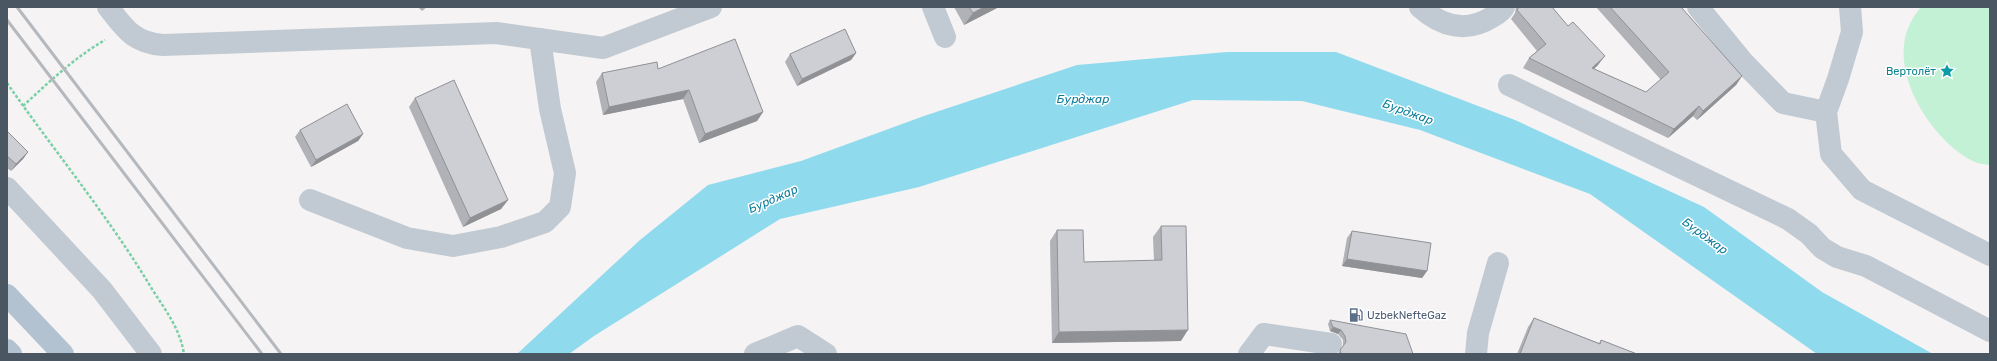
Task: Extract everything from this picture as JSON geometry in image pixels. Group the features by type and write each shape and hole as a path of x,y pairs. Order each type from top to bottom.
{"main road":[{"path":"7,295 63,354"},
{"path":"7,350 11,354"}],"lane":[{"path":"108,7 134,37 148,44 164,46 496,33 603,48 711,7"},
{"path":"933,7 945,37"},
{"path":"1420,7 1445,24 1463,27 1481,24 1502,11 1504,7"},
{"path":"1698,7 1743,62 1784,103 1826,112"},
{"path":"1850,7 1852,32 1838,79 1826,112 1831,154 1862,190 1990,255"},
{"path":"310,200 406,238 453,246 501,237 545,222 560,207 565,173 550,109 540,39"},
{"path":"1509,85 1788,220 1808,234 1822,248 1837,257 1866,266 1990,331"},
{"path":"7,188 102,290 151,354"},
{"path":"1476,354 1478,332 1498,263"},
{"path":"1249,354 1264,334 1331,344"},
{"path":"754,354 798,336 826,354"}],"path":[{"path":"23,106 84,52 125,28"},
{"path":"7,83 93,200 140,268 181,337 184,354"}],"green space":[{"path":"1921,7 1990,7 1990,165 1975,162 1960,153 1945,140 1931,124 1920,107 1911,88 1905,68 1904,49 1908,28"}],"water":[{"name":"Бурджар","path":"1227,52 1336,52 1515,120 1704,207 1822,292 1933,354 1817,354 1590,194 1420,130 1302,101 1193,100 919,187 780,219 594,336 569,354 517,354 640,240 708,185 801,161 924,116 1077,65"}],"building":[{"path":"969,7 984,7 973,13"},
{"path":"1519,7 1552,7 1568,26 1573,22 1605,56 1592,68 1646,92 1669,72 1610,7 1681,7 1742,76 1703,111 1699,106 1674,129 1529,58 1546,44 1517,10"},
{"path":"845,29 856,53 802,79 790,54"},
{"path":"735,39 763,112 705,134 689,90 609,107 602,73 657,62 658,69"},
{"path":"454,80 508,200 470,218 415,98"},
{"path":"347,104 363,134 316,160 300,130"},
{"path":"7,131 28,152 16,164 7,156"},
{"path":"1161,226 1186,226 1188,330 1059,332 1057,230 1083,230 1084,262 1162,260"},
{"path":"1352,231 1431,243 1427,271 1347,259"},
{"path":"1534,318 1600,344 1601,340 1637,354 1520,354"},
{"path":"1330,320 1406,334 1413,354 1341,354 1340,350 1346,342 1345,336 1341,330 1333,327"}],"railway":[{"path":"17,7 281,354"},
{"path":"7,20 262,354"}],"place":[{"name":"Вертолёт","path":"1947,71"},
{"name":"UzbekNefteGaz","path":"1356,315"}]}
